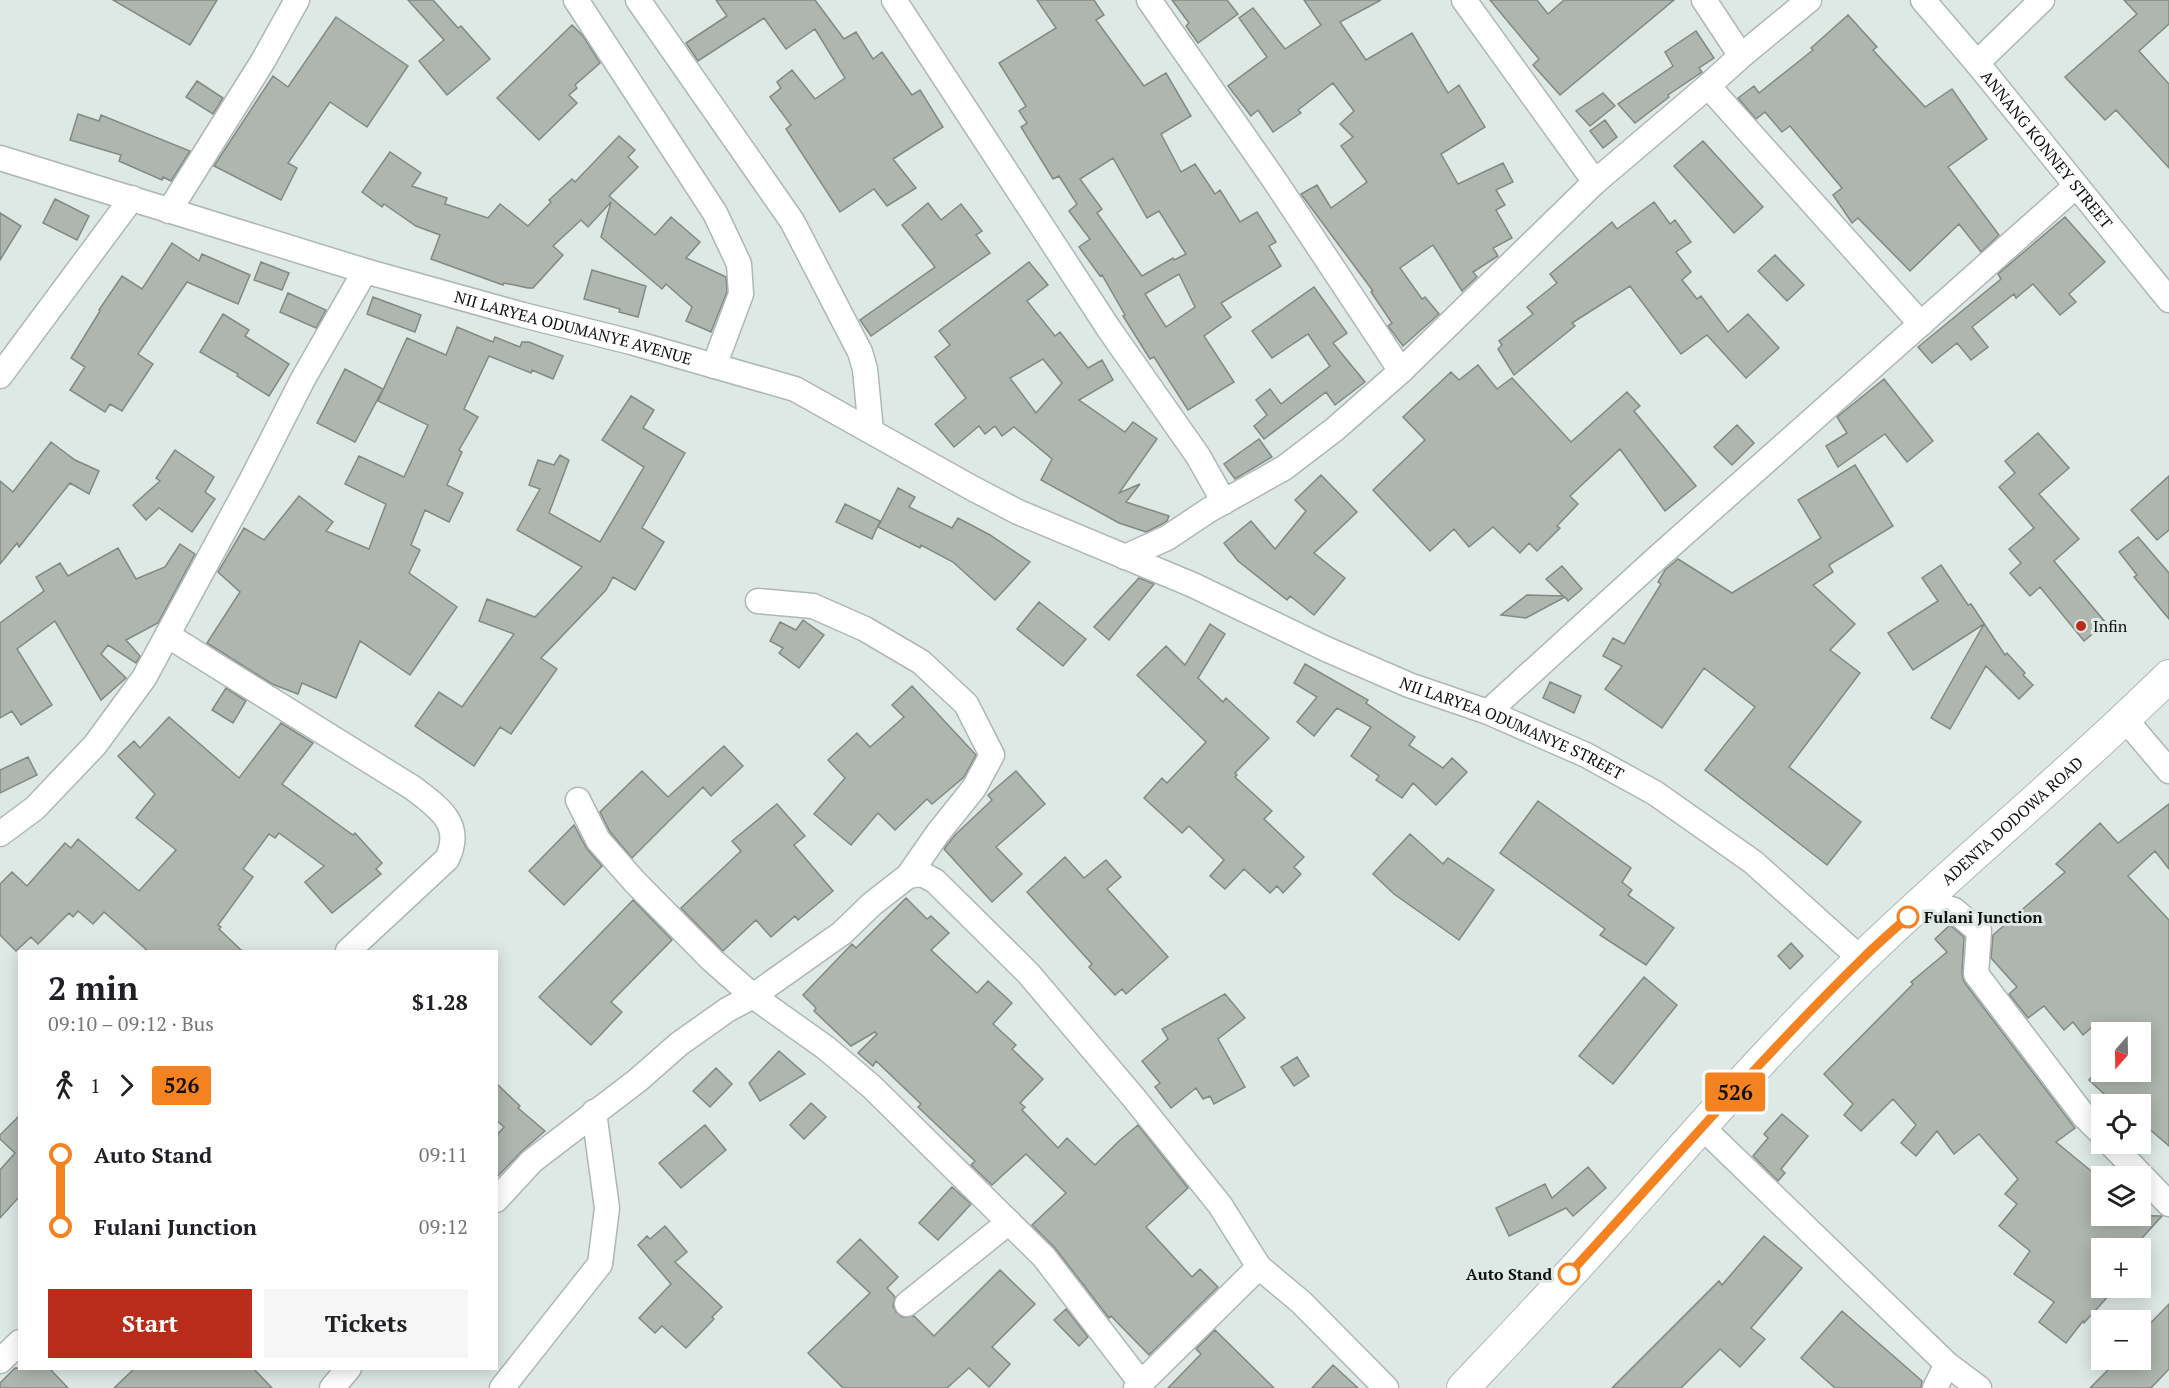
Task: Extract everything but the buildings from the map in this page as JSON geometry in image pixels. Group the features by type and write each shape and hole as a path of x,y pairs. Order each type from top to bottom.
{"main road":[{"name":"ADENTA DODOWA ROAD","path":"1463,1388 1612,1228 1702,1127 1861,959 2011,820 2125,719 2169,676"}],"street":[{"path":"169,211 263,61 297,0"},
{"path":"576,0 715,213 739,264 741,294 714,366"},
{"path":"638,0 792,221 860,352 866,369 871,431"},
{"path":"894,0 1109,329 1198,456 1224,502"},
{"path":"1149,0 1275,181 1401,371"},
{"path":"1464,0 1595,182"},
{"path":"1704,0 1741,56"},
{"path":"1125,557 1167,538 1195,518 1284,468 1335,429 1401,371 1595,182 1809,0"},
{"name":"ANNANG KONNEY STREET","path":"1923,0 1977,63 2169,300"},
{"path":"1977,63 2042,0"},
{"path":"1708,86 1921,324"},
{"name":"NII LARYEA ODUMANYE AVENUE","path":"0,158 365,272 795,389 1018,512 1125,557"},
{"path":"1488,712 1658,557 2076,186"},
{"path":"0,376 132,198"},
{"path":"0,834 36,808 95,746 144,678 251,481 303,379 365,272"},
{"name":"NII LARYEA ODUMANYE STREET","path":"1125,557 1193,585 1326,649 1409,685 1488,712 1586,755 1655,793 1753,862 1861,959"},
{"path":"498,1198 532,1161 638,1080 680,1044 842,933 872,904 908,876 938,833 974,788 992,755 966,704 921,662 865,629 813,606 758,602"},
{"path":"167,635 413,788 435,805 447,819 453,830 453,840 447,859 349,950"},
{"path":"2125,719 2169,771"},
{"path":"578,800 598,840 634,881 712,960 753,996 826,1048 872,1086 1044,1257 1139,1385 1259,1267"},
{"path":"908,876 922,874 935,881 1028,974 1134,1098 1220,1205 1259,1267 1301,1302 1386,1388"},
{"path":"1924,901 1954,910 1979,931 1976,974 2091,1123"},
{"path":"502,1388 600,1264 607,1208 594,1112"},
{"path":"1702,1127 1947,1364 1979,1388"},
{"path":"2121,1154 2169,1204"},
{"path":"908,1304 1009,1222"},
{"path":"0,1361 18,1344"},
{"path":"1935,1388 1947,1364"},
{"path":"332,1388 347,1370"}],"bus line":[{"name":"526","path":"1569,1274 1799,1023 1861,959 1908,917"}],"place":[{"name":"Infin","path":"2081,626"},
{"name":"Fulani Junction","path":"1908,917"},
{"name":"Auto Stand","path":"1569,1274"}]}
